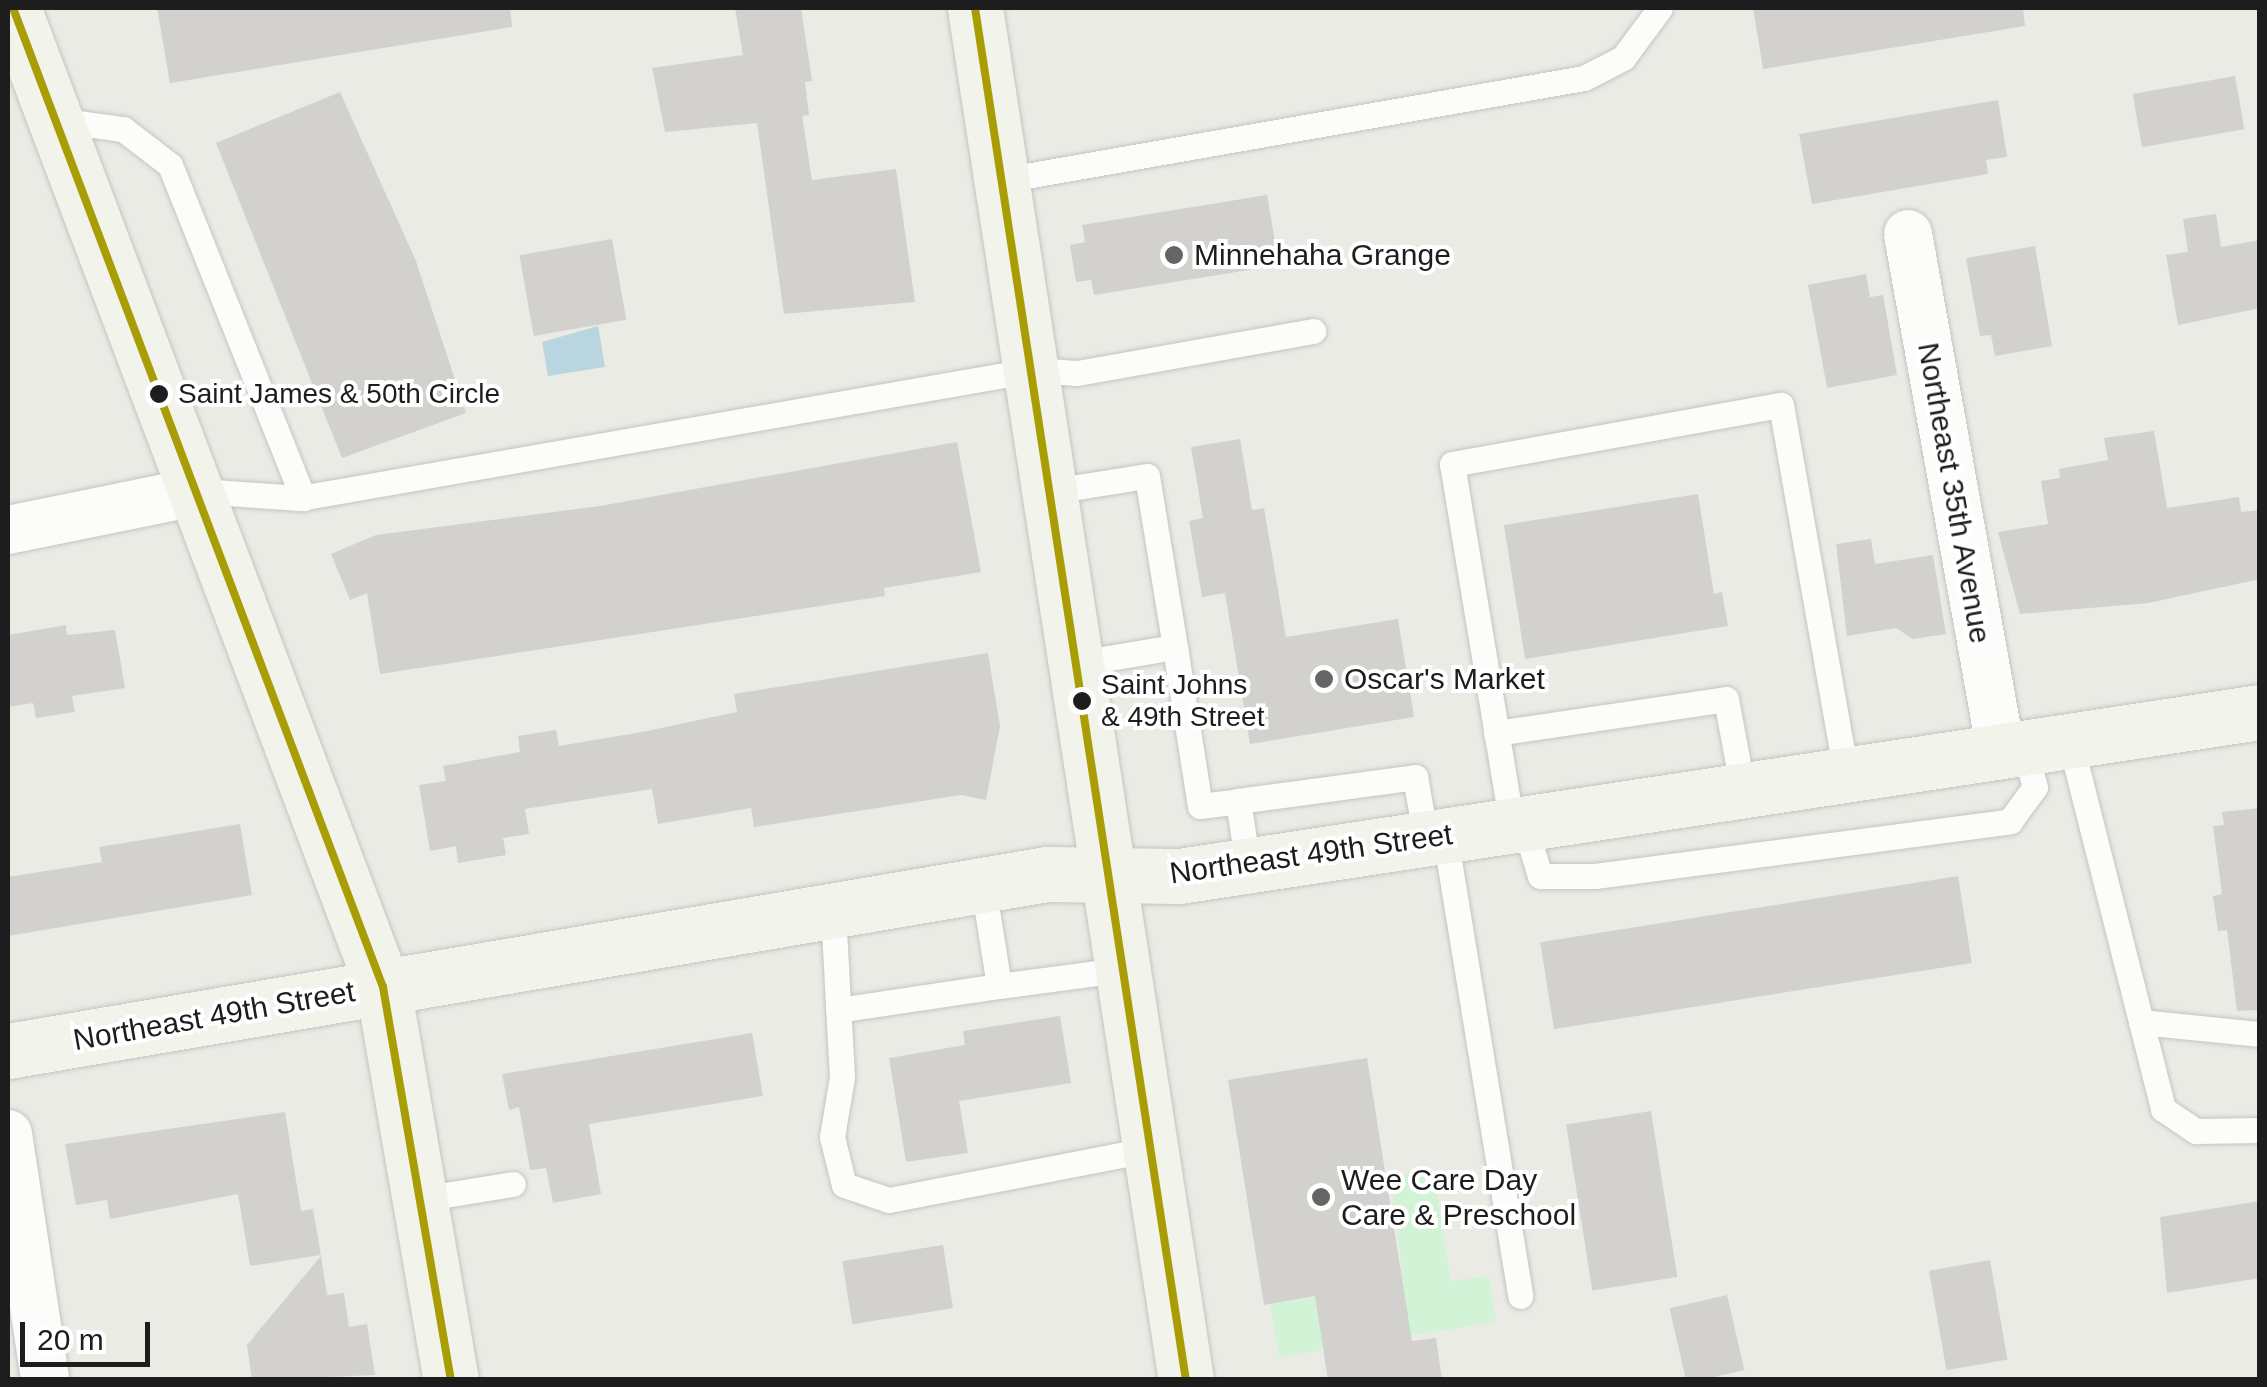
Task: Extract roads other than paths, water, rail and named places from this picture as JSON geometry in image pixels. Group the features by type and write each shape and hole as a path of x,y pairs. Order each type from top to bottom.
{"main road":[{"path":"13,8 382,987 450,1380"},
{"path":"975,8 1113,875 1186,1380"},
{"name":"Northeast 49th Street","path":"8,1051 1047,874 1113,875 1248,866 2260,712"}],"street":[{"name":"Northeast 35th Avenue","path":"1908,234 2032,748"},
{"path":"8,530 198,491"},
{"path":"8,1134 45,1380"}],"lane":[{"path":"1002,180 1584,78 1622,58 1660,8"},
{"path":"56,120 122,129 170,165 302,498"},
{"path":"198,491 302,498 1032,370 1076,373 1313,331"},
{"path":"1846,776 1781,406 1452,464 1496,733 1518,825 1540,876 1596,876 2010,821 2034,787 2032,748"},
{"path":"1052,492 1147,476 1200,806 1415,776 1436,838 1520,1296"},
{"path":"1079,662 1175,648"},
{"path":"1496,733 1726,699 1743,791"},
{"path":"2032,748 2140,1022 2162,1109 2196,1131 2260,1130"},
{"path":"1238,801 1248,866"},
{"path":"983,885 1000,986"},
{"path":"834,911 842,1077 832,1137 844,1185 888,1200 1152,1149"},
{"path":"838,1010 1126,969"},
{"path":"2140,1022 2260,1034"},
{"path":"420,1200 513,1184"}],"water":[{"path":"598,326 605,367 548,376 542,342"}],"place":[{"name":"Minnehaha Grange","path":"1174,255"},
{"name":"Saint James & 50th Circle","path":"159,394"},
{"name":"Oscar's Market","path":"1324,679"},
{"name":"Saint Johns & 49th Street","path":"1082,701"},
{"name":"Wee Care Day Care & Preschool","path":"1321,1197"}]}
